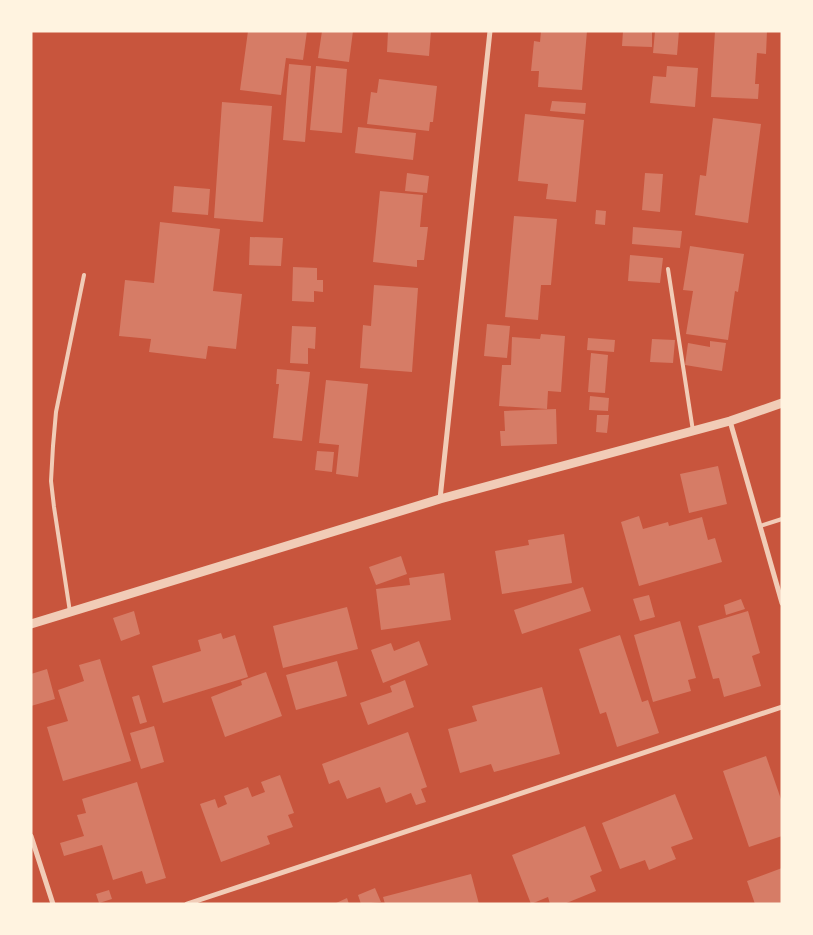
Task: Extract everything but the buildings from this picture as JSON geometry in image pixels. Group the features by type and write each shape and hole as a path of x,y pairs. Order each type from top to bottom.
{"street":[{"path":"440,499 490,31"},
{"path":"31,624 440,499 730,421 782,403"},
{"path":"730,421 782,603"},
{"path":"187,904 782,707"},
{"path":"31,836 53,904"}],"lane":[{"path":"668,269 693,431"},
{"path":"70,612 51,481 52,446 56,412 84,275"},
{"path":"760,526 782,519"}]}
